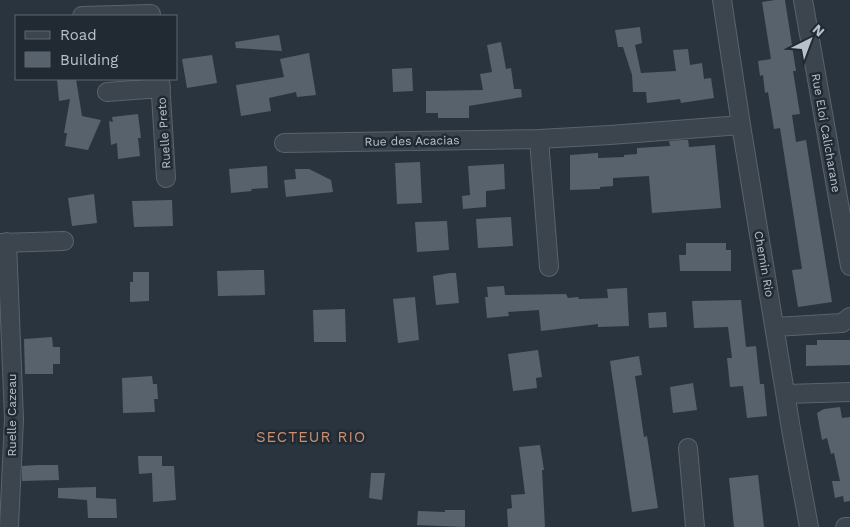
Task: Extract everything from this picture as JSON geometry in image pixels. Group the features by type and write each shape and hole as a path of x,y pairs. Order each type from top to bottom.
{"street":[{"name":"Chemin Rio","path":"722,0 741,125 787,394 792,435 809,527"},
{"name":"Rue Eloi Calicharane","path":"802,0 850,266"},
{"path":"94,15 151,10"},
{"name":"Ruelle Preto","path":"107,92 160,83 166,178"},
{"name":"Rue des Acacias","path":"284,143 539,139 741,125"},
{"path":"539,139 549,267"},
{"name":"Ruelle Cazeau","path":"9,527 14,419 4,242 64,240"},
{"path":"775,326 842,324 850,316"},
{"path":"787,394 850,392"},
{"path":"688,448 695,527"},
{"path":"845,527 850,527"}],"building":[{"path":"785,0 796,71 793,71 800,114 792,115 796,142 806,140 832,302 798,307 792,270 802,269 780,128 774,129 768,92 765,93 763,75 760,76 758,61 771,59 762,2"},
{"path":"640,27 642,43 635,45 641,73 676,71 673,50 688,49 690,65 702,63 704,79 711,78 714,98 681,103 680,99 647,103 646,92 633,92 632,75 623,47 618,47 615,30"},
{"path":"279,35 282,51 236,48 235,42"},
{"path":"501,42 506,69 511,68 514,89 521,89 522,97 469,106 469,118 438,118 438,113 426,113 426,91 483,90 480,74 492,72 487,45"},
{"path":"309,53 316,95 297,97 296,92 269,98 271,111 241,116 236,85 284,77 280,59"},
{"path":"212,55 217,83 187,88 182,59"},
{"path":"412,68 413,91 393,92 392,69"},
{"path":"57,80 76,80 82,116 101,120 88,150 65,146 67,133 64,133 70,99 59,101"},
{"path":"138,114 141,138 138,138 140,156 118,159 117,143 111,145 109,121 113,122 112,117"},
{"path":"688,140 689,147 715,145 721,208 652,213 649,176 613,178 613,186 600,187 600,189 570,190 570,155 598,153 598,158 624,157 624,155 637,154 637,148 670,146 669,141"},
{"path":"420,162 422,203 397,204 395,163"},
{"path":"504,164 505,189 486,191 486,207 463,209 462,196 470,195 468,166"},
{"path":"267,166 268,188 231,193 229,169"},
{"path":"295,169 309,169 331,180 333,192 286,197 284,180 296,179"},
{"path":"94,194 97,223 72,226 68,198"},
{"path":"172,200 173,226 134,227 132,201"},
{"path":"511,217 513,246 478,248 476,219"},
{"path":"447,221 449,250 417,252 415,222"},
{"path":"686,243 726,243 726,250 731,250 731,271 680,271 679,255 686,255"},
{"path":"264,270 265,295 218,296 217,271"},
{"path":"133,272 149,272 149,301 130,302 130,282 133,282"},
{"path":"456,273 459,303 436,305 433,276"},
{"path":"504,286 505,295 566,294 568,298 578,297 579,299 608,298 607,289 627,288 629,326 598,327 598,324 541,331 539,310 508,312 509,316 487,318 485,297 488,297 487,287"},
{"path":"415,297 419,340 398,343 393,299"},
{"path":"741,300 746,347 756,346 760,384 764,384 767,416 747,418 743,386 730,387 727,358 732,358 728,327 694,328 692,301"},
{"path":"345,309 346,342 314,342 313,310"},
{"path":"666,312 667,327 649,328 648,313"},
{"path":"52,337 53,347 60,347 60,364 53,364 53,374 25,374 24,339"},
{"path":"817,340 850,340 850,365 806,366 806,345 817,345"},
{"path":"538,350 542,377 536,378 537,388 513,391 508,354"},
{"path":"639,356 642,375 635,376 644,437 647,436 658,508 632,512 610,361"},
{"path":"152,376 153,384 157,384 158,399 154,399 155,412 123,413 122,378"},
{"path":"693,383 697,410 673,413 670,387"},
{"path":"840,407 842,418 850,417 850,501 844,502 843,496 835,498 832,481 840,481 834,453 831,454 827,438 822,440 817,413 824,409"},
{"path":"540,445 544,470 542,470 545,527 508,527 507,509 512,508 511,495 525,494 519,447"},
{"path":"138,456 162,456 162,466 174,466 176,500 153,502 152,473 139,474"},
{"path":"58,465 59,480 22,481 22,466"},
{"path":"371,473 385,473 382,500 369,498"},
{"path":"758,475 764,527 734,527 729,478"},
{"path":"96,487 96,498 116,499 117,518 88,518 87,500 58,498 58,488"},
{"path":"445,510 465,510 465,527 417,525 418,511 445,512"}],"district":[{"name":"SECTEUR RIO","path":"311,437"}]}
